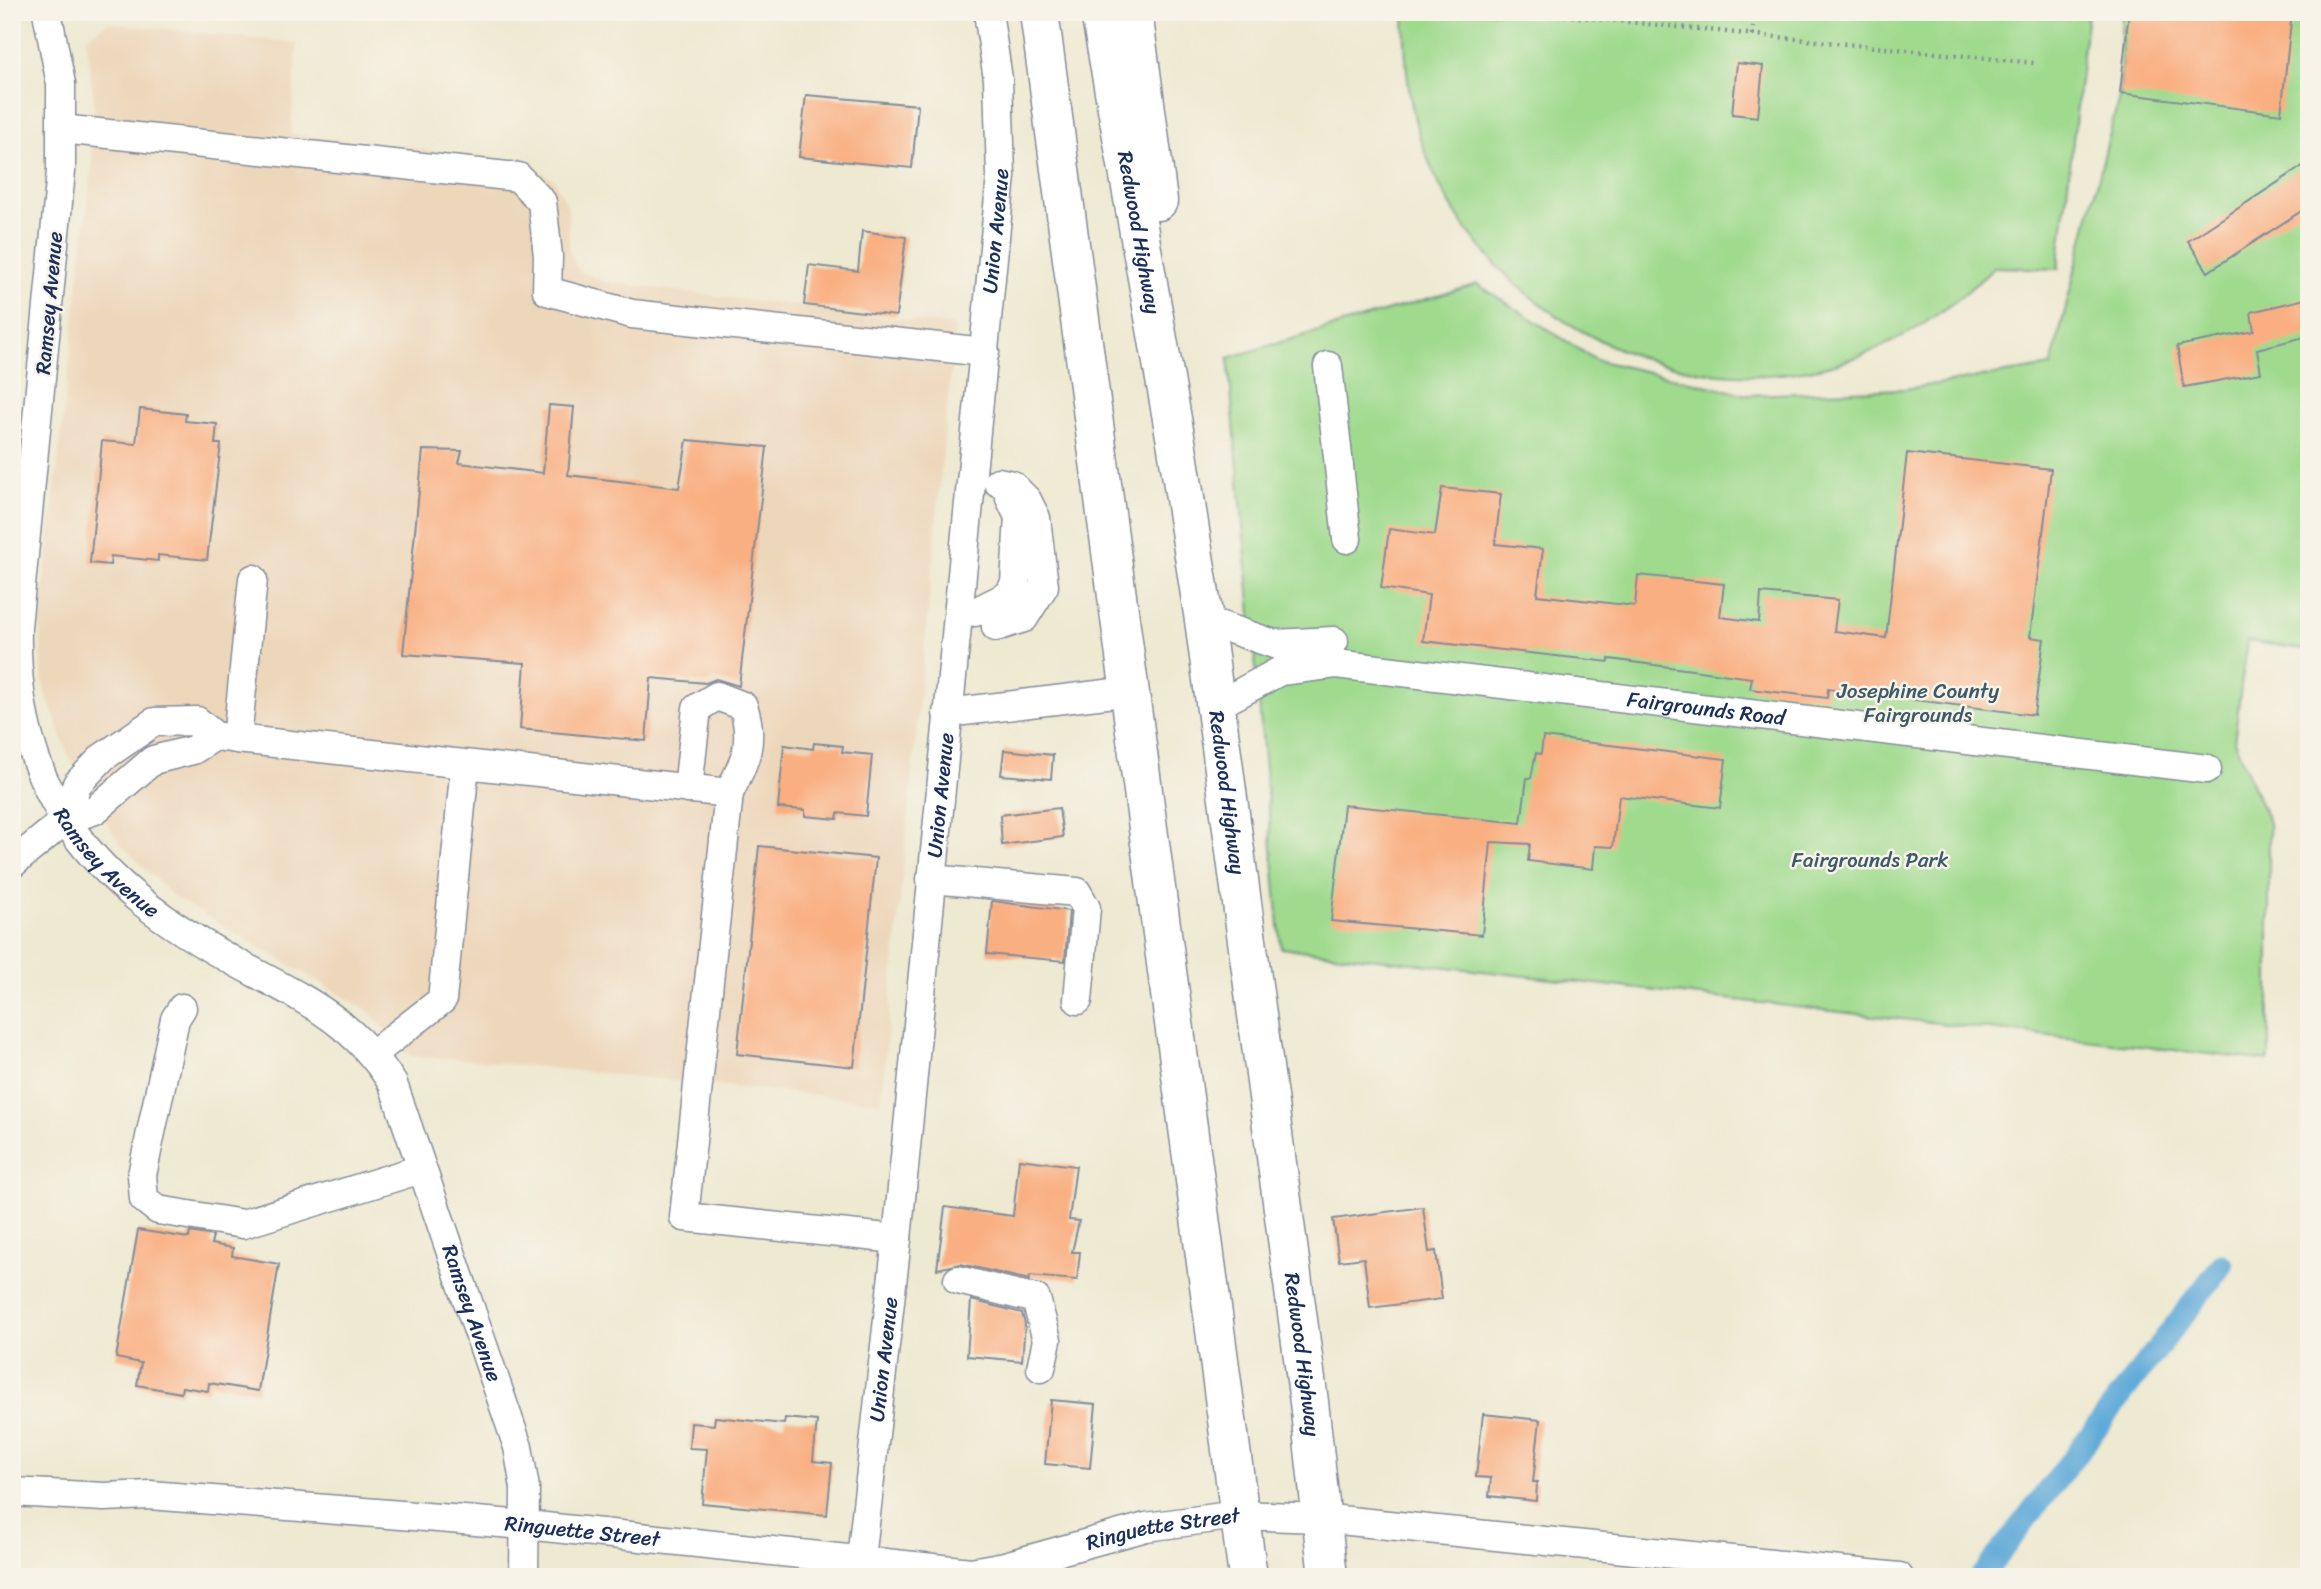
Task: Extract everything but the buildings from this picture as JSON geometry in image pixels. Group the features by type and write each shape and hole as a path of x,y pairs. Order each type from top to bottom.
{"highway":[{"path":"1039,12 1248,1577"},
{"name":"Redwood Highway","path":"1100,12 1177,447 1204,620 1309,1402 1328,1577"},
{"path":"1133,12 1175,335 1177,447"}],"street":[{"name":"Ramsey Avenue","path":"47,12 61,84 61,171 17,659 18,683 31,750 65,820 104,869 147,909 208,947 327,1012 374,1053 393,1084 518,1447 525,1488 524,1577"},
{"name":"Union Avenue","path":"860,1570 897,1238 1001,176 998,79 988,12"},
{"path":"61,129 518,177 542,202 548,256 547,291 632,314 985,352"},
{"path":"1328,366 1347,539"},
{"path":"226,738 253,579"},
{"path":"1204,620 1274,644 1335,652"},
{"name":"Fairgrounds Road","path":"1216,706 1280,671 1335,652 2207,769"},
{"path":"947,713 1131,691"},
{"path":"688,789 696,708 717,696 743,706 750,728 743,766 729,793 684,1217 897,1238"},
{"path":"12,864 65,820 77,784 103,757 154,722 197,721 226,738 729,793"},
{"path":"374,1053 442,1000 465,765"},
{"path":"932,879 1077,892 1086,908 1078,1000"},
{"path":"182,1008 175,1019 142,1175 144,1199 158,1210 243,1224 421,1168"},
{"path":"958,1280 1036,1299 1047,1340 1041,1368"},
{"name":"Ringuette Street","path":"12,1492 104,1497 150,1495 526,1525 860,1570 971,1572 1005,1566 1135,1530 1238,1516 1320,1517 1899,1577"}],"path":[{"path":"1530,12 2034,63"},
{"path":"1752,35 1755,12"}],"shaded area":[{"path":"107,23 297,43 291,134 525,162 554,180 568,206 569,249 578,270 605,282 955,326 881,1102 411,1056 367,1010 174,897 120,844 69,757 43,686 40,620 92,164 94,104 86,38"}],"green space":[{"path":"1404,12 2088,12 2058,269 1995,267 1963,295 1912,331 1854,358 1787,373 1720,374 1654,361 1592,336 1536,301 1487,255 1448,200 1420,138 1408,76"},
{"name":"Josephine County Fairgrounds","path":"2122,12 2309,12 2309,650 2247,641 2234,741 2269,823 2269,1061 1281,948 1228,358 1477,284 1596,360 1748,395 1905,389 2051,366 2120,93"}],"waterway":[{"path":"1981,1577 2222,1265"}],"park label":[{"name":"Fairgrounds Park","path":"1870,860"}]}
